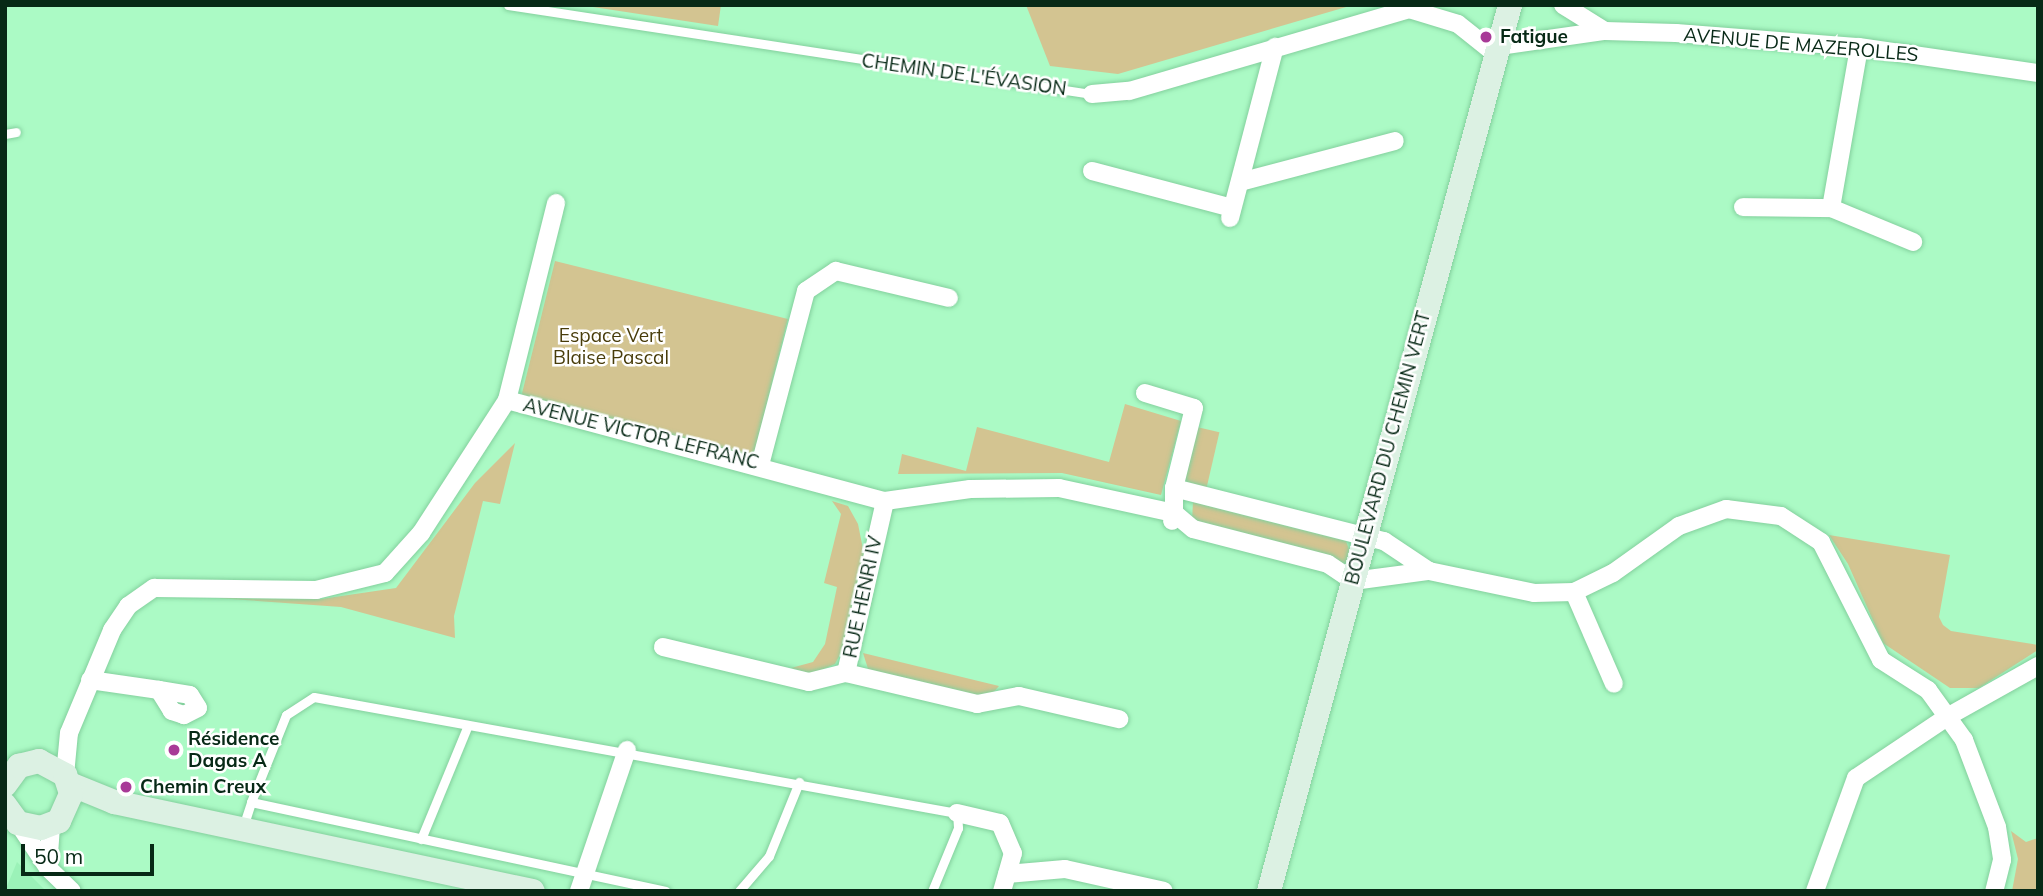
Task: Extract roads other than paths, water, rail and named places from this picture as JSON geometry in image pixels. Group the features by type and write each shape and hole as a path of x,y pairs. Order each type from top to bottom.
{"street":[{"name":"BOULEVARD DU CHEMIN VERT","path":"1269,891 1428,292 1510,5"},
{"name":"AVENUE DE MAZEROLLES","path":"1563,5 1605,31"},
{"name":"CHEMIN DE L'ÉVASION","path":"1092,94 1129,91 1418,7 1458,24 1498,50"},
{"name":"AVENUE DE MAZEROLLES","path":"1498,50 1605,31 1859,47 2038,73"},
{"path":"1092,171 1231,213 1275,47"},
{"path":"1831,208 1859,47"},
{"path":"1240,182 1395,141"},
{"path":"507,400 556,203"},
{"path":"1743,207 1831,208 1913,242"},
{"path":"760,465 806,291 836,271 949,298"},
{"path":"1145,393 1194,408 1174,488 1173,517"},
{"name":"AVENUE VICTOR LEFRANC","path":"68,788 69,733 90,680 128,606 154,588 316,590 385,573 421,533 507,400 760,465 884,501 970,489 1059,488 1173,517 1193,529 1328,564 1353,581"},
{"path":"1174,488 1384,541 1429,571"},
{"name":"RUE HENRI IV","path":"663,647 809,682 846,673 884,501"},
{"path":"1353,581 1429,571 1534,593 1574,592 1613,573 1679,526 1726,509 1781,516 1821,542 1881,660 1928,691 1964,740 1997,827 2001,860 1994,891"},
{"path":"1574,592 1614,684"},
{"path":"1815,891 1856,778 1947,717 2038,667"},
{"path":"846,673 977,704 1018,696 1119,719"},
{"path":"90,680 159,690"},
{"name":"AVENUE VICTOR LEFRANC","path":"39,761 69,733"},
{"path":"581,882 627,750"},
{"path":"7,777 39,761 68,788 114,803 533,891"},
{"path":"48,868 51,826 68,788"},
{"path":"957,813 1000,822 1013,853 1004,882 1065,869 1164,891"},
{"path":"12,814 29,828 51,826"},
{"path":"12,814 48,868 72,891"}],"lane":[{"name":"CHEMIN DE L'ÉVASION","path":"508,5 1092,94"},
{"path":"5,134 16,132"},
{"path":"242,830 286,715 314,697 627,750 957,813 958,828 932,891"},
{"path":"421,839 468,725"},
{"path":"739,891 769,856 799,782"},
{"path":"251,802 421,839 581,882 666,891"}],"place":[{"name":"Fatigue","path":"1486,37"},
{"name":"Résidence Dagas A","path":"174,750"},
{"name":"Chemin Creux","path":"126,787"}],"park label":[{"name":"Espace Vert Blaise Pascal","path":"611,347"}]}
